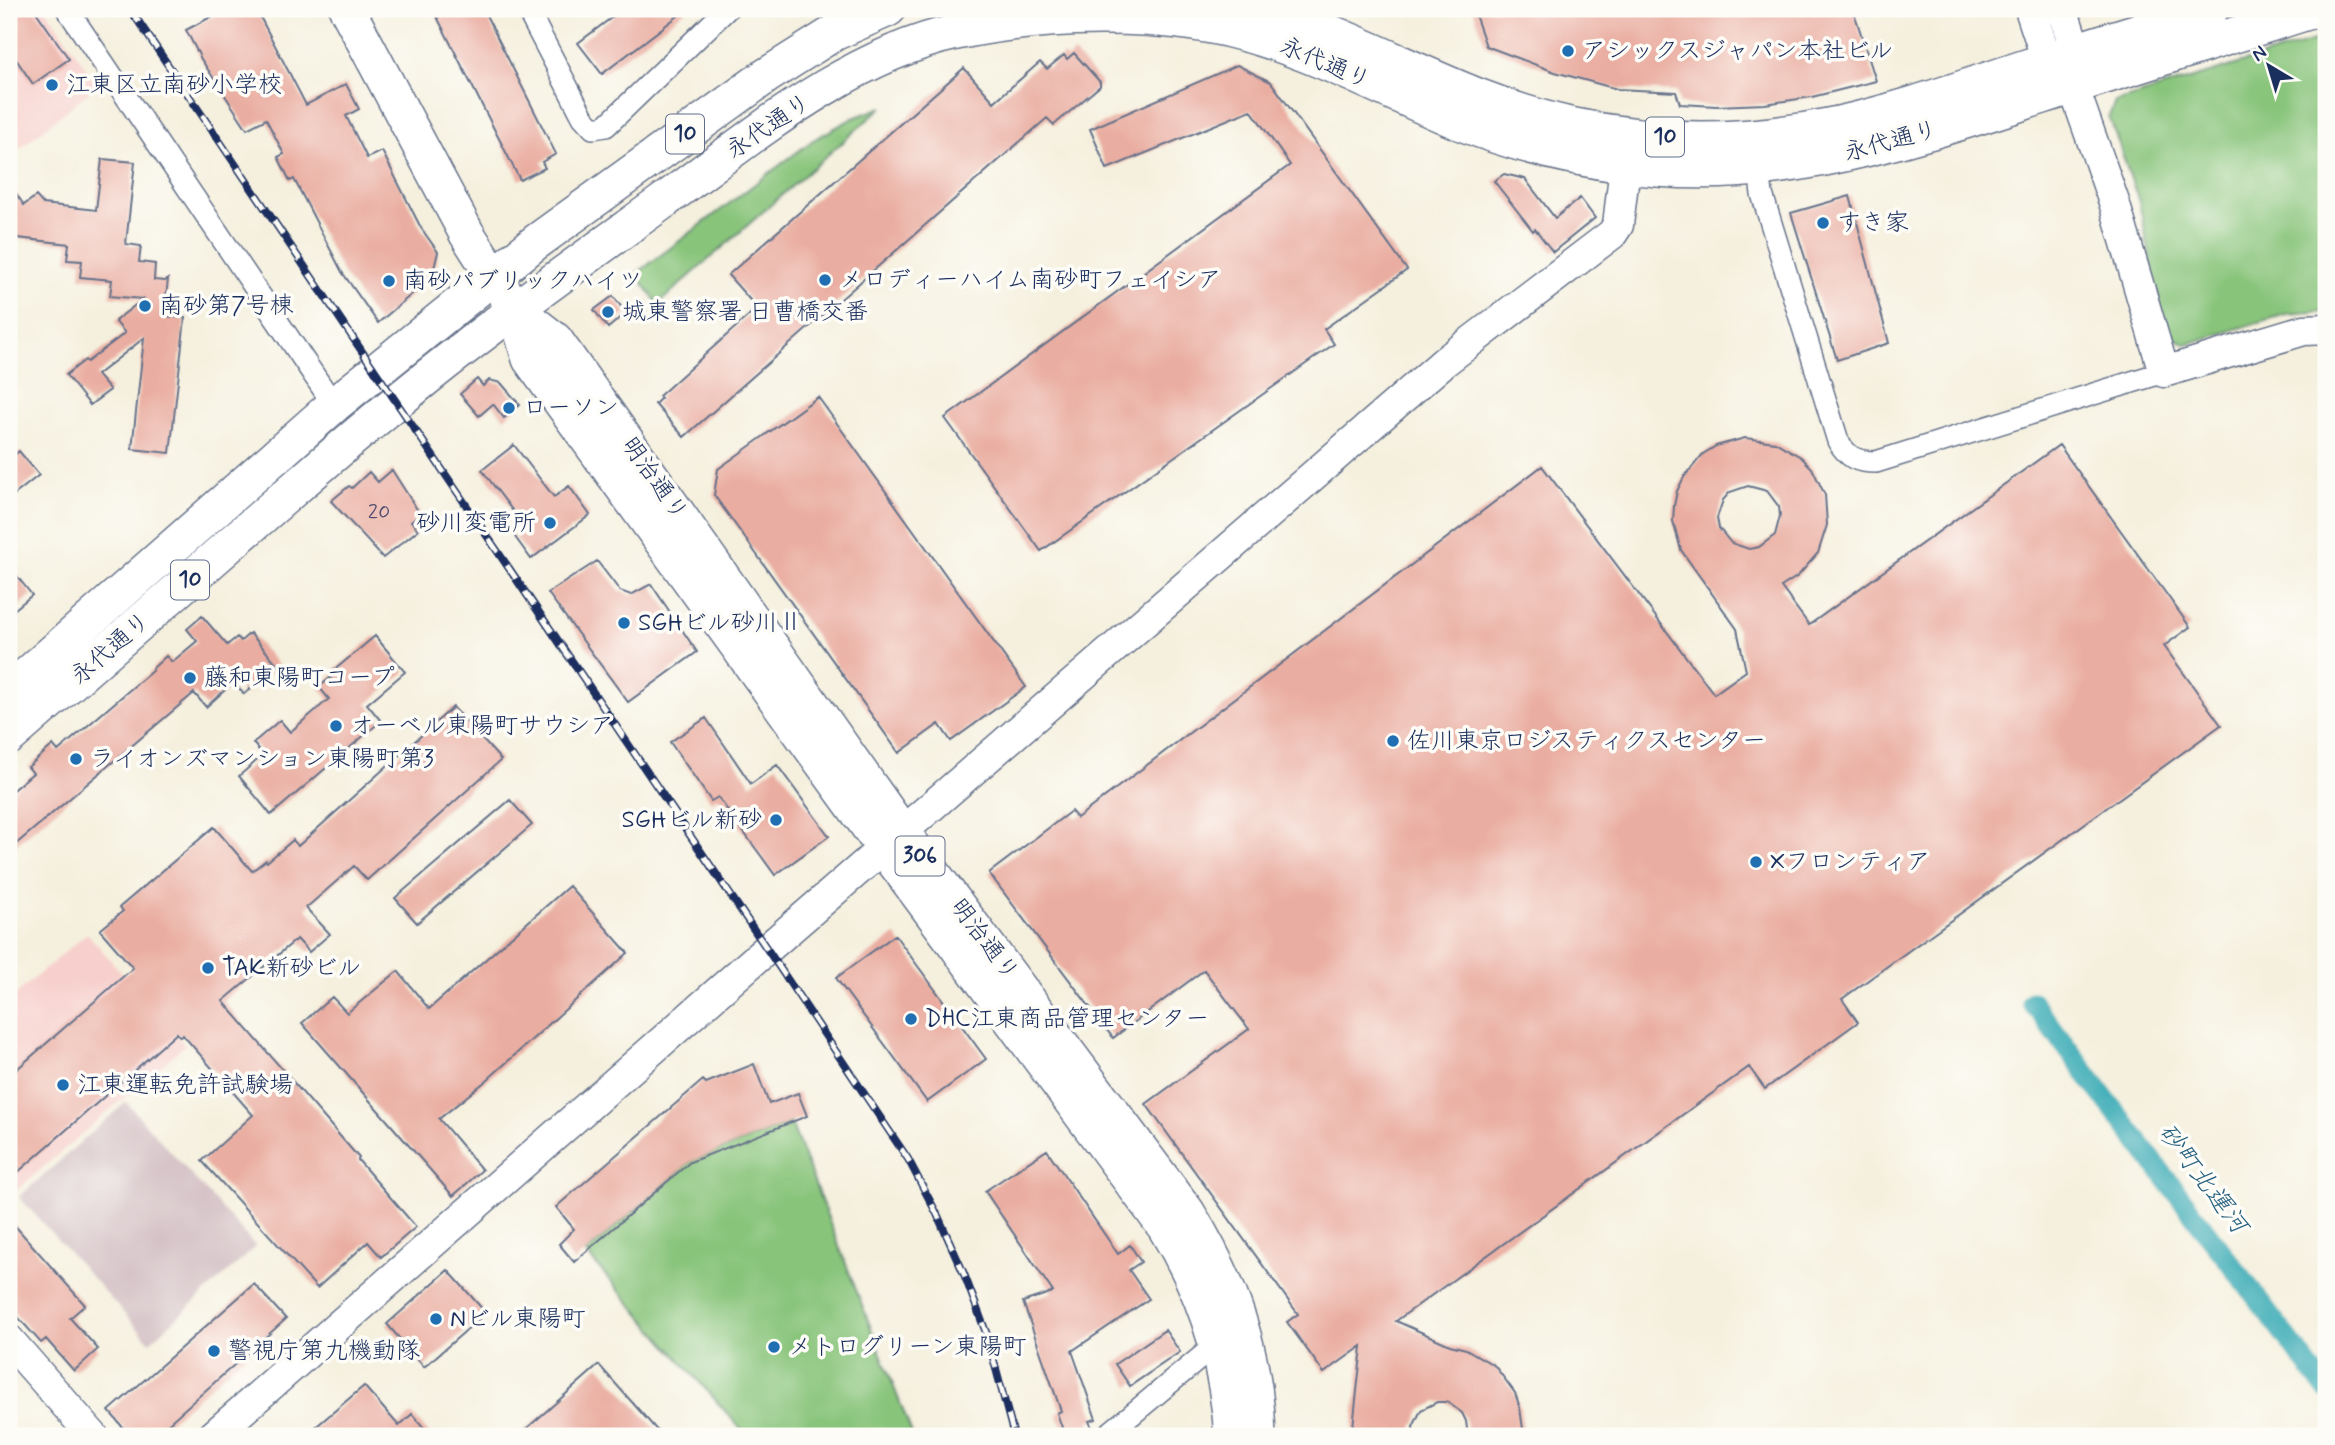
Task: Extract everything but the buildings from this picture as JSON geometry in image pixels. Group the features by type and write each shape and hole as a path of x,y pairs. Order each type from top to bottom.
{"main road":[{"name":"明治通り","path":"347,9 467,234 515,309 555,340 893,840 1165,1227 1194,1278 1218,1343 1225,1373 1232,1436"},
{"name":"永代通り","path":"9,691 356,387 493,275 766,76 834,33 888,9"},
{"name":"永代通り","path":"1264,9 1524,113 1569,125 1627,135 1716,139 1796,132 1838,124 1933,98 2211,9"},
{"name":"永代通り","path":"9,737 371,423 515,309 756,134 867,64 909,46 951,33 1007,23 1071,18 1176,20 1242,33 1286,47 1490,133 1562,154 1625,166 1671,171 1759,169 1808,163 1911,138 2317,9"},
{"name":"明治通り","path":"893,840 1156,1169 1204,1240 1232,1297 1244,1333 1257,1406 1258,1436"}],"street":[{"path":"67,9 356,387"},
{"path":"527,9 583,117 593,128 606,126 727,9"},
{"path":"2030,9 2061,55 2073,86 2114,202 2164,372"},
{"path":"2061,55 2062,9"},
{"path":"213,1436 1444,362 1612,234 1618,225 1625,166"},
{"path":"1759,169 1762,194 1839,441 1845,453 1854,460 1876,462 2304,330 2326,329"},
{"path":"9,1340 93,1436"},
{"path":"1106,1436 1218,1343"}],"shaded area":[{"name":"江東区立南砂小学校","path":"9,9 46,9 96,83 94,88 9,157"},
{"path":"87,933 185,1045 9,1197 9,1000"},
{"path":"126,1102 256,1247 150,1342 19,1197"}],"green space":[{"path":"2326,37 2326,311 2286,314 2187,344 2171,337 2159,301 2139,202 2109,116 2115,102"},
{"path":"882,107 658,304 636,274 813,140 853,118"},
{"name":"メトログリーン東陽町","path":"791,1123 913,1436 747,1436 586,1253 690,1162"}],"waterway":[{"name":"砂町北運河","path":"2032,1002 2326,1389"}],"railway":[{"path":"130,9 908,1159 964,1274 987,1335 1014,1436"}],"place":[{"name":"アシックスジャパン本社ビル","path":"1568,51"},
{"name":"江東区立南砂小学校","path":"52,85"},
{"name":"すき家","path":"1823,223"},
{"name":"メロディーハイム南砂町フェイシア","path":"825,280"},
{"name":"南砂パブリックハイツ","path":"389,281"},
{"name":"南砂第7号棟","path":"145,306"},
{"name":"城東警察署 日曹橋交番","path":"608,312"},
{"name":"ローソン","path":"509,408"},
{"name":"砂川変電所","path":"550,523"},
{"name":"SGHビル砂川Ⅱ","path":"624,623"},
{"name":"藤和東陽町コープ","path":"190,678"},
{"name":"オーベル東陽町サウシア","path":"336,726"},
{"name":"佐川東京ロジスティクスセンター","path":"1393,741"},
{"name":"ライオンズマンション東陽町第3","path":"76,759"},
{"name":"SGHビル新砂","path":"776,820"},
{"name":"Xフロンティア","path":"1756,862"},
{"name":"TAK新砂ビル","path":"208,968"},
{"name":"DHC江東商品管理センター","path":"911,1019"},
{"name":"江東運転免許試験場","path":"63,1085"},
{"name":"Nビル東陽町","path":"436,1319"},
{"name":"メトログリーン東陽町","path":"774,1347"},
{"name":"警視庁第九機動隊","path":"214,1351"}]}
